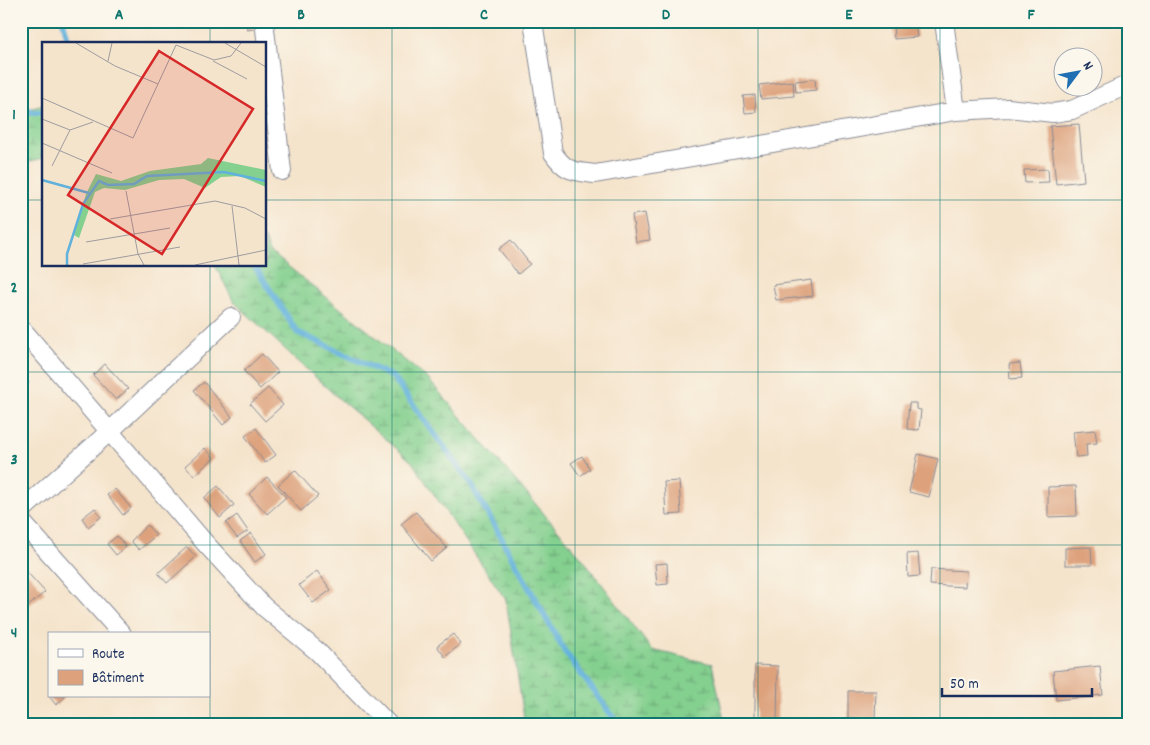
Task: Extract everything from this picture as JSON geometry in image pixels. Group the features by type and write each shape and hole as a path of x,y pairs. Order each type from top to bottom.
{"street":[{"path":"264,21 282,171"},
{"path":"533,21 553,152 561,165 574,171 595,174 956,111 1008,108 1053,113 1072,110 1089,104 1129,84"},
{"path":"944,21 956,111"},
{"path":"21,511 110,432 231,317"},
{"path":"21,328 205,543 264,607 317,651 369,702 388,724"},
{"path":"21,521 120,632"}],"green space":[{"path":"42,106 42,158 21,163 21,111"},
{"path":"266,241 269,251 428,379 582,558 652,650 712,664 725,724 525,724 506,600 412,462 327,388 234,302 216,266 266,266"}],"building":[{"path":"246,21 260,21 261,28 247,30"},
{"path":"893,21 915,21 917,37 894,39"},
{"path":"815,79 816,90 796,92 795,81"},
{"path":"793,81 794,96 761,99 759,85"},
{"path":"755,95 756,112 745,113 743,96"},
{"path":"1079,124 1084,181 1056,184 1050,126"},
{"path":"1048,169 1049,182 1025,183 1024,170"},
{"path":"645,213 650,240 636,242 632,215"},
{"path":"511,240 530,264 518,274 499,249"},
{"path":"811,280 813,296 776,300 773,285"},
{"path":"262,354 278,372 260,389 244,371"},
{"path":"1020,363 1022,378 1010,379 1009,364"},
{"path":"105,364 128,389 116,400 93,375"},
{"path":"21,368 25,373 22,375 29,383 21,390"},
{"path":"204,382 232,417 223,425 194,390"},
{"path":"268,388 283,405 265,421 250,404"},
{"path":"909,403 916,403 916,409 921,410 919,430 907,429"},
{"path":"256,428 276,455 265,463 245,436"},
{"path":"1095,430 1097,443 1086,444 1087,456 1076,457 1073,432"},
{"path":"205,448 214,458 194,476 185,466"},
{"path":"918,454 938,459 929,497 909,492"},
{"path":"582,456 590,469 580,476 571,463"},
{"path":"295,470 318,496 301,511 278,485"},
{"path":"267,477 286,497 267,514 249,494"},
{"path":"679,481 681,514 666,515 664,482"},
{"path":"218,486 234,505 220,518 204,498"},
{"path":"1076,486 1077,516 1048,517 1048,487"},
{"path":"115,489 131,508 123,515 107,495"},
{"path":"95,508 101,517 88,527 82,518"},
{"path":"416,512 447,548 431,561 401,524"},
{"path":"237,515 248,531 237,538 226,523"},
{"path":"147,525 156,535 139,550 131,541"},
{"path":"251,533 266,554 255,562 240,541"},
{"path":"117,536 126,547 116,555 107,544"},
{"path":"187,547 196,557 167,583 158,573"},
{"path":"1091,547 1092,565 1065,565 1065,548"},
{"path":"918,553 920,576 908,577 907,554"},
{"path":"667,563 668,584 657,585 655,564"},
{"path":"931,569 966,571 965,587 930,585"},
{"path":"26,571 45,592 21,612 21,575"},
{"path":"317,571 331,590 313,603 299,585"},
{"path":"453,634 461,644 445,657 437,646"},
{"path":"755,665 778,666 777,724 755,724"},
{"path":"1100,666 1103,695 1056,700 1053,671"},
{"path":"848,691 876,691 875,719 848,718"},
{"path":"51,698 64,698 56,705"},
{"path":"885,720 904,721 904,724 884,724"}],"waterway":[{"path":"63,21 68,42"},
{"path":"21,112 42,112"},
{"path":"255,266 297,332 393,377 471,484 565,652 618,724"}]}
